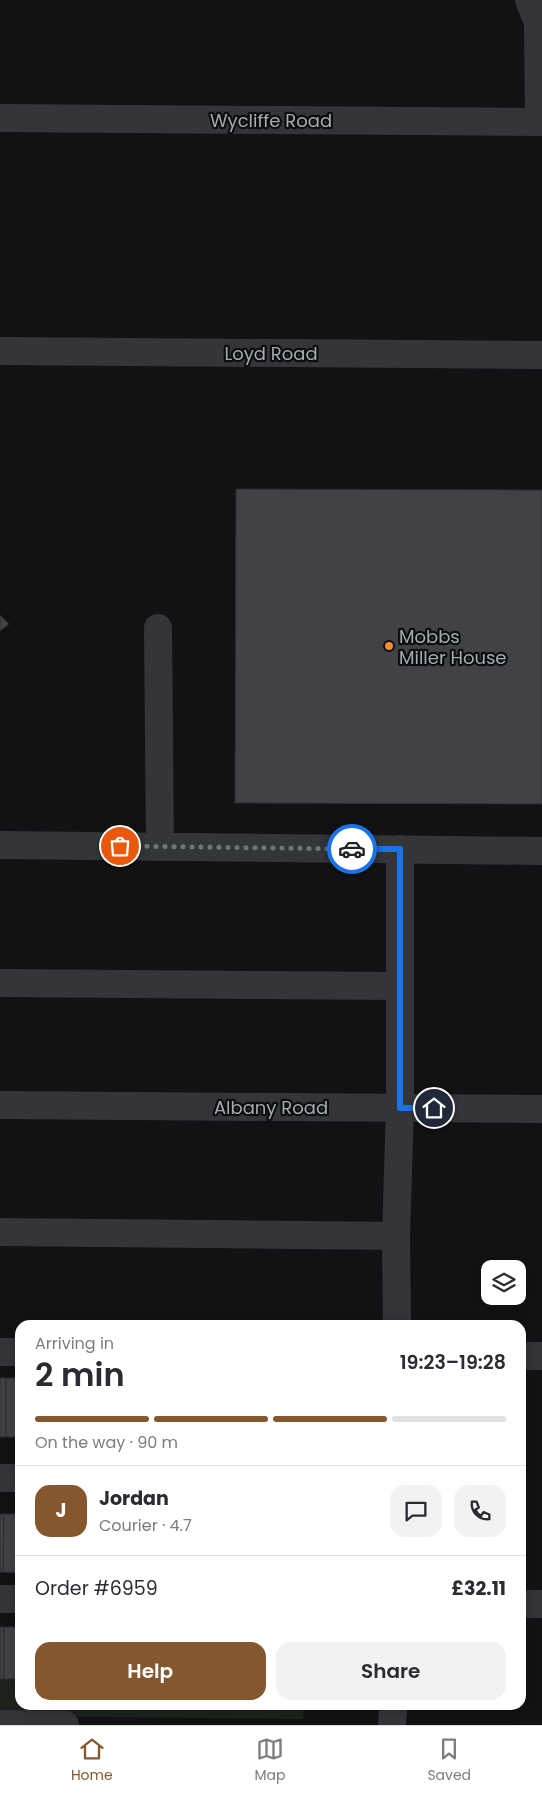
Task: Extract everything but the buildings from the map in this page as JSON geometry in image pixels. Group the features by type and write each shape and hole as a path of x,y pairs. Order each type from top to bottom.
{"street":[{"path":"530,0 538,23 540,122"},
{"name":"Wycliffe Road","path":"0,118 540,122"},
{"name":"Loyd Road","path":"0,351 542,355"},
{"path":"158,628 161,771 160,847"},
{"path":"0,845 542,851"},
{"path":"398,1320 396,1236 400,1108 400,849"},
{"path":"0,983 400,986"},
{"name":"Albany Road","path":"0,1105 542,1109"},
{"path":"0,1232 396,1236"},
{"path":"0,1352 15,1352"},
{"path":"526,1356 542,1356"},
{"path":"0,1478 15,1478"},
{"path":"0,1599 15,1599"},
{"path":"526,1604 542,1604"},
{"path":"392,1725 393,1710"},
{"path":"0,1724 65,1725"}],"shaded area":[{"path":"0,1679 15,1679 15,1710 304,1710 303,1719 0,1716"}],"way so far":[{"path":"120,846 352,849"}],"place":[{"name":"Mobbs Miller House","path":"389,646"}],"route":[{"path":"352,849 400,849 400,1108 434,1108"}]}
